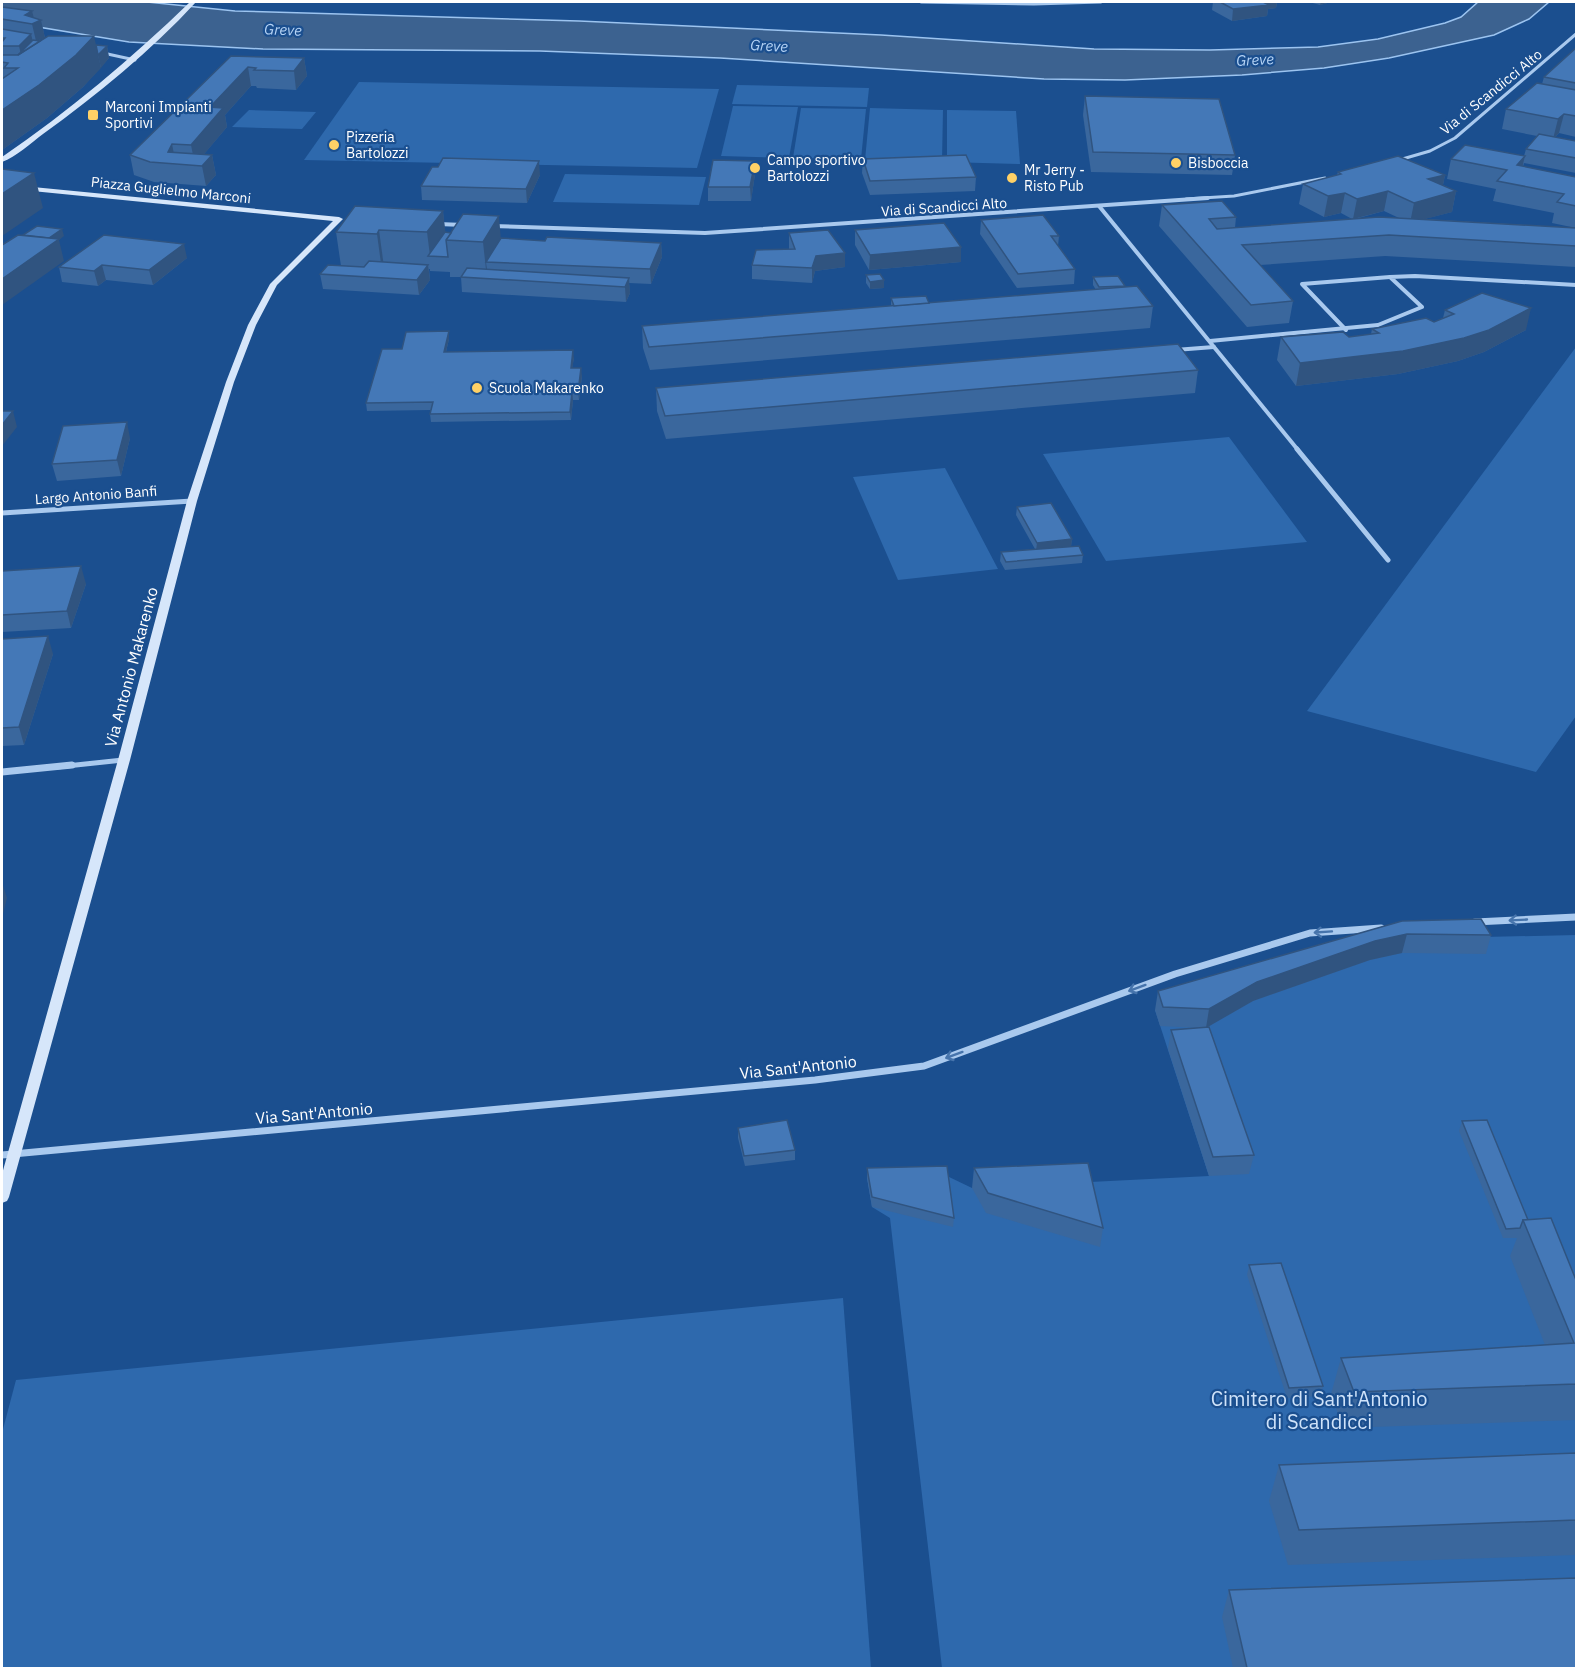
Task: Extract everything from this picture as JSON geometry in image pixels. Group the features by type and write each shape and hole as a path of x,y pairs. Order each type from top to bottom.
{"street":[{"path":"2,160 55,125 135,60 194,2"},
{"path":"921,2 1101,2"},
{"name":"Via di Scandicci Alto","path":"1398,160 1430,151 1455,138 1576,34"},
{"path":"93,52 135,60"},
{"name":"Via di Scandicci Alto","path":"487,226 705,234 1234,196 1332,177"},
{"name":"Piazza Guglielmo Marconi","path":"2,186 344,219"},
{"path":"1099,206 1388,560"},
{"name":"Via Antonio Makarenko","path":"2,1197 8,1154 124,760 192,501 230,382 262,304 281,277 344,219"},
{"path":"432,223 465,225"},
{"path":"1346,330 1302,284 1415,276 1576,285"},
{"path":"1210,341 1346,330 1378,325 1422,307 1390,277"},
{"path":"1167,351 1214,347"},
{"name":"Largo Antonio Banfi","path":"2,513 192,501"},
{"path":"2,772 124,760"},
{"path":"1462,922 1576,917"},
{"name":"Via Sant'Antonio","path":"8,1154 815,1080 924,1066 1175,974 1299,936 1310,933 1392,927"}],"green space":[{"path":"359,82 719,89 697,168 304,160"},
{"path":"737,85 869,88 867,107 732,104"},
{"path":"733,106 798,107 789,158 721,156"},
{"path":"801,108 866,109 861,159 793,158"},
{"path":"870,108 943,110 942,161 865,160"},
{"path":"249,110 316,112 302,129 232,127"},
{"path":"947,110 1016,111 1020,164 947,162"},
{"path":"565,174 706,177 699,205 553,202"},
{"path":"1576,347 1576,716 1536,772 1307,711"},
{"path":"1229,437 1307,542 1106,561 1043,454"},
{"path":"945,468 998,569 898,580 853,477"},
{"name":"Cimitero di Sant'Antonio di Scandicci","path":"1576,935 1576,1668 942,1668 890,1218 872,1207 867,1178 947,1176 972,1188 1209,1176 1155,1010 1397,939"},
{"path":"843,1298 871,1668 2,1668 2,1433 16,1380"}],"water":[{"name":"Greve","path":"2,2 147,2 235,11 579,21 881,35 1094,49 1210,50 1318,47 1378,39 1445,23 1461,17 1478,2 1549,2 1529,19 1494,35 1389,58 1324,68 1242,75 1125,80 1044,79 720,58 540,51 263,49 129,42 2,21"}],"building":[{"path":"1220,2 1263,2 1269,5 1233,9"},
{"path":"2,7 32,11 25,15 41,20 32,24 2,19"},
{"path":"2,29 31,34 19,46 2,46 5,38 2,38"},
{"path":"48,36 94,36 76,55 39,85 2,110 2,79 18,68 4,68 8,63 2,62 2,55 18,55"},
{"path":"33,40 40,41 18,55"},
{"path":"96,45 107,46 98,55"},
{"path":"1576,48 1576,83 1544,77"},
{"path":"231,56 304,58 294,71 254,70 256,68 248,67 210,107 223,108 191,145 172,144 168,152 212,155 202,166 150,162 130,155"},
{"path":"1537,83 1576,90 1576,116 1564,114 1558,119 1506,109"},
{"path":"1085,96 1219,99 1235,155 1093,152"},
{"path":"1539,134 1576,141 1576,158 1526,149"},
{"path":"1465,145 1525,156 1517,165 1576,177 1576,206 1557,202 1564,194 1497,181 1507,170 1451,159"},
{"path":"966,155 976,177 870,181 863,159"},
{"path":"1398,156 1445,175 1428,179 1456,191 1414,203 1388,191 1357,199 1345,193 1328,196 1303,184 1341,174 1338,172"},
{"path":"443,158 539,161 526,189 421,186 432,167 438,167"},
{"path":"713,160 755,161 750,187 708,187"},
{"path":"2,169 34,173 2,194"},
{"path":"1222,201 1236,217 1209,219 1217,229 1379,217 1576,228 1576,246 1389,235 1242,245 1293,301 1251,305 1162,205"},
{"path":"355,206 443,211 427,232 379,230 377,234 336,232"},
{"path":"463,214 499,216 483,242 446,240"},
{"path":"1043,215 1059,236 1051,236 1075,269 1018,274 981,220"},
{"path":"944,223 961,247 870,255 855,230"},
{"path":"37,226 62,229 49,238 23,235"},
{"path":"828,230 845,253 816,256 812,268 752,265 756,250 795,249 789,233"},
{"path":"445,232 451,233 446,240 448,257 428,256"},
{"path":"18,235 59,239 2,279 2,245"},
{"path":"104,235 184,244 149,270 102,265 94,271 59,267"},
{"path":"547,237 661,243 650,269 486,262 501,238 545,241"},
{"path":"369,261 428,265 417,280 320,274 328,265 364,267"},
{"path":"467,268 629,278 625,287 461,277"},
{"path":"880,274 884,280 870,282 866,275"},
{"path":"1118,276 1125,286 1099,287 1093,277"},
{"path":"1137,286 1153,306 649,347 642,326"},
{"path":"1482,293 1531,308 1489,330 1464,338 1403,351 1300,363 1281,337 1343,332 1349,337 1379,333 1372,329 1426,318 1434,322 1454,314 1445,310"},
{"path":"926,296 929,303 894,306 891,298"},
{"name":"Scuola Makarenko","path":"449,331 444,352 573,350 571,368 581,368 578,392 572,392 570,412 430,414 433,402 366,403 382,349 402,349 406,332"},
{"path":"1178,344 1198,370 665,416 656,388"},
{"path":"2,411 13,411 2,425"},
{"path":"127,422 117,460 52,464 63,426"},
{"path":"1051,503 1072,539 1037,543 1017,507"},
{"path":"1079,546 1083,555 1006,562 1001,552"},
{"path":"81,566 67,611 2,615 2,571"},
{"path":"48,636 19,727 2,728 2,639"},
{"path":"1481,919 1491,935 1407,934 1375,941 1257,982 1209,1009 1163,1007 1158,991 1402,921"},
{"path":"1209,1027 1254,1155 1213,1157 1171,1030"},
{"path":"787,1120 795,1150 744,1156 738,1128"},
{"path":"1487,1120 1528,1220 1523,1220 1520,1228 1506,1229 1462,1121"},
{"path":"1088,1163 1103,1228 988,1193 974,1168"},
{"path":"947,1166 954,1218 872,1197 867,1168"},
{"path":"1551,1218 1576,1280 1576,1384 1354,1392 1341,1358 1574,1343 1523,1220"},
{"path":"1281,1263 1323,1386 1289,1388 1249,1265"},
{"path":"1576,1453 1576,1520 1299,1530 1279,1465"},
{"path":"1576,1578 1576,1668 1247,1668 1229,1590"}],"place":[{"name":"Marconi Impianti Sportivi","path":"93,115"},
{"name":"Pizzeria Bartolozzi","path":"334,145"},
{"name":"Bisboccia","path":"1176,163"},
{"name":"Campo sportivo Bartolozzi","path":"755,168"},
{"name":"Mr Jerry - Risto Pub","path":"1012,178"},
{"name":"Scuola Makarenko","path":"477,388"}]}
